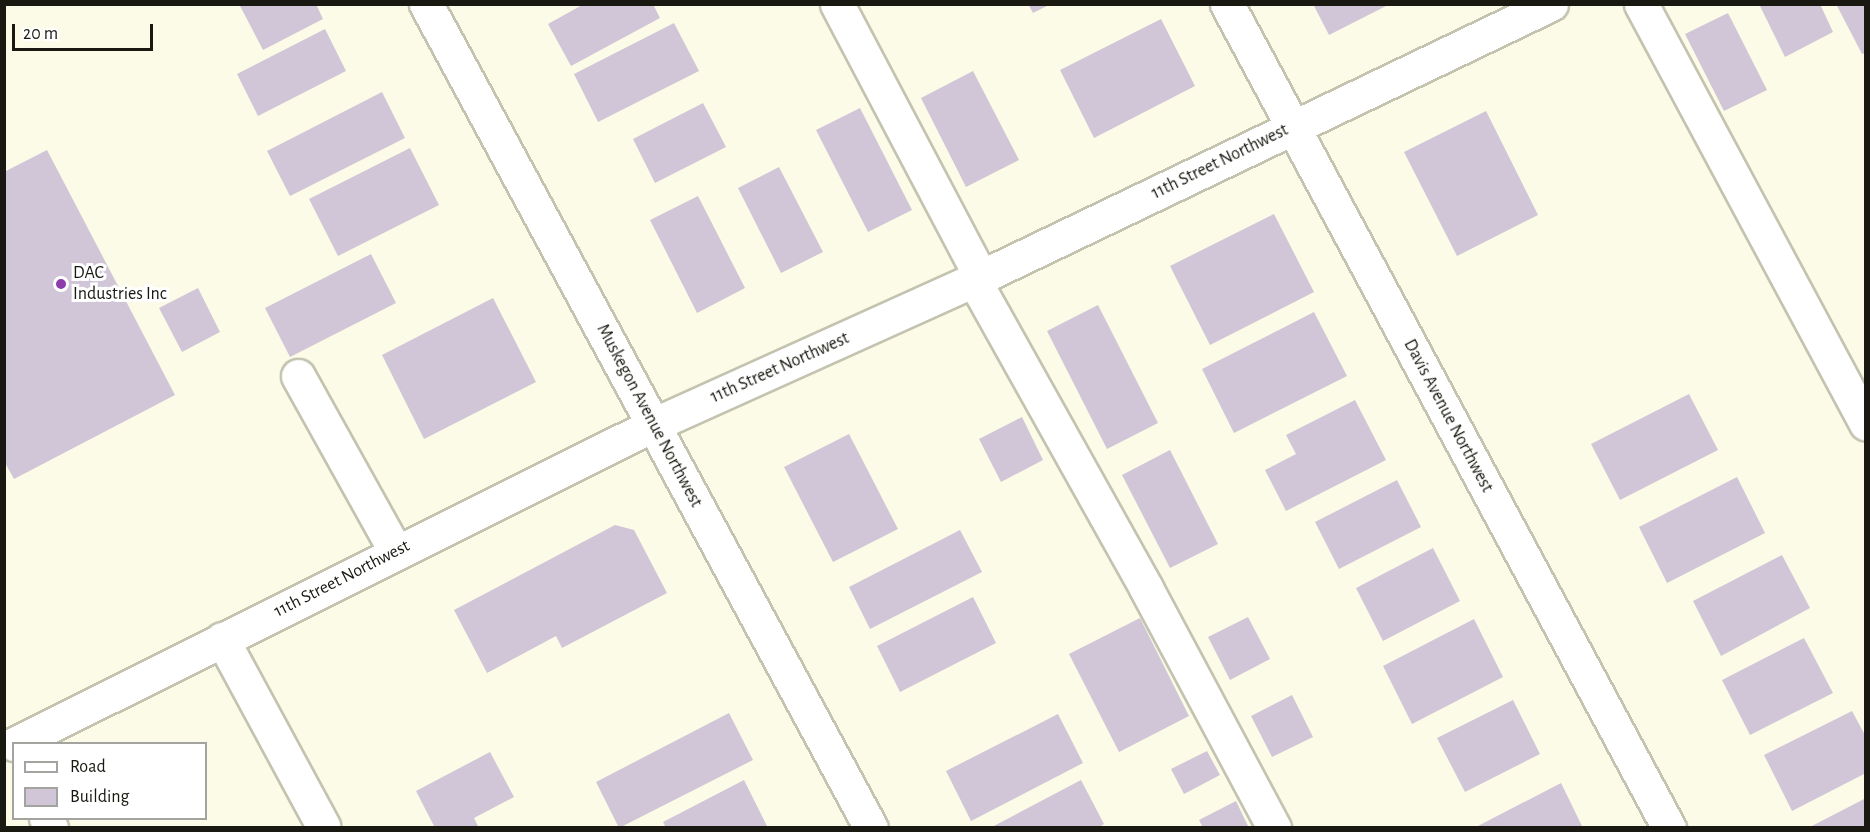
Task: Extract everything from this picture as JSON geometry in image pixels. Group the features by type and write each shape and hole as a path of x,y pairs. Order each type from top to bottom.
{"street":[{"name":"Muskegon Avenue Northwest","path":"426,4 655,424 871,828"},
{"path":"837,4 977,279 1274,828"},
{"name":"Davis Avenue Northwest","path":"1227,4 1669,828"},
{"name":"11th Street Northwest","path":"20,742 655,424 977,279 1551,4"},
{"path":"1641,4 1866,424"},
{"path":"298,376 396,552"},
{"path":"222,639 323,826"}],"building":[{"path":"239,4 316,4 323,19 263,50"},
{"path":"584,4 653,4 660,18 571,66 548,24"},
{"path":"1028,4 1051,4 1033,13"},
{"path":"1313,4 1390,4 1329,35"},
{"path":"1759,4 1820,4 1833,32 1785,57"},
{"path":"1836,4 1866,4 1866,53 1862,54"},
{"path":"1728,13 1767,90 1724,111 1685,34"},
{"path":"1161,19 1195,86 1094,138 1060,70"},
{"path":"674,23 699,71 598,122 574,74"},
{"path":"325,29 346,71 258,116 237,74"},
{"path":"973,71 1019,160 966,187 921,98"},
{"path":"382,92 405,138 290,196 267,151"},
{"path":"703,103 726,147 655,183 633,139"},
{"path":"860,108 912,210 868,232 816,130"},
{"path":"1486,111 1538,215 1457,256 1404,152"},
{"path":"410,148 439,205 338,256 309,199"},
{"name":"DAC Industries Inc","path":"47,150 175,395 14,479 4,461 4,172"},
{"path":"779,167 823,252 781,273 738,188"},
{"path":"698,196 745,288 697,313 650,220"},
{"path":"1274,214 1314,292 1210,345 1170,266"},
{"path":"371,254 396,303 290,357 265,308"},
{"path":"198,288 220,332 182,352 159,308"},
{"path":"493,298 536,382 424,439 382,355"},
{"path":"1098,305 1158,423 1107,449 1047,331"},
{"path":"1314,312 1347,376 1234,433 1202,369"},
{"path":"1689,394 1718,450 1620,500 1591,444"},
{"path":"1355,400 1386,460 1286,511 1265,470 1296,454 1286,435"},
{"path":"1022,417 1043,460 1001,482 979,439"},
{"path":"849,434 898,529 833,562 784,467"},
{"path":"1170,450 1218,544 1170,568 1122,475"},
{"path":"1737,477 1765,533 1667,583 1639,527"},
{"path":"1397,480 1421,527 1339,569 1315,522"},
{"path":"615,525 634,530 667,593 562,648 556,636 487,673 454,610"},
{"path":"960,530 982,572 870,629 849,587"},
{"path":"1433,548 1460,601 1383,641 1356,588"},
{"path":"1782,555 1810,608 1721,656 1693,601"},
{"path":"973,597 996,643 900,692 877,646"},
{"path":"1248,617 1270,659 1230,680 1208,637"},
{"path":"1140,618 1189,716 1119,752 1069,654"},
{"path":"1474,619 1503,677 1412,724 1383,666"},
{"path":"1804,638 1833,693 1750,735 1722,680"},
{"path":"1292,695 1313,737 1272,757 1251,716"},
{"path":"1513,700 1540,754 1465,792 1437,738"},
{"path":"1852,711 1866,737 1866,773 1792,811 1764,755"},
{"path":"729,713 753,760 619,828 596,782"},
{"path":"1058,714 1083,763 971,821 946,771"},
{"path":"1207,751 1220,775 1184,794 1171,769"},
{"path":"490,752 514,797 474,818 479,828 435,828 416,791"},
{"path":"744,780 768,828 666,828 663,822"},
{"path":"1081,780 1104,824 1098,828 990,828"},
{"path":"1561,783 1583,828 1474,828"},
{"path":"1866,798 1866,828 1808,828"},
{"path":"1236,801 1249,828 1203,828 1199,820"}],"place":[{"name":"DAC Industries Inc","path":"61,284"}]}
